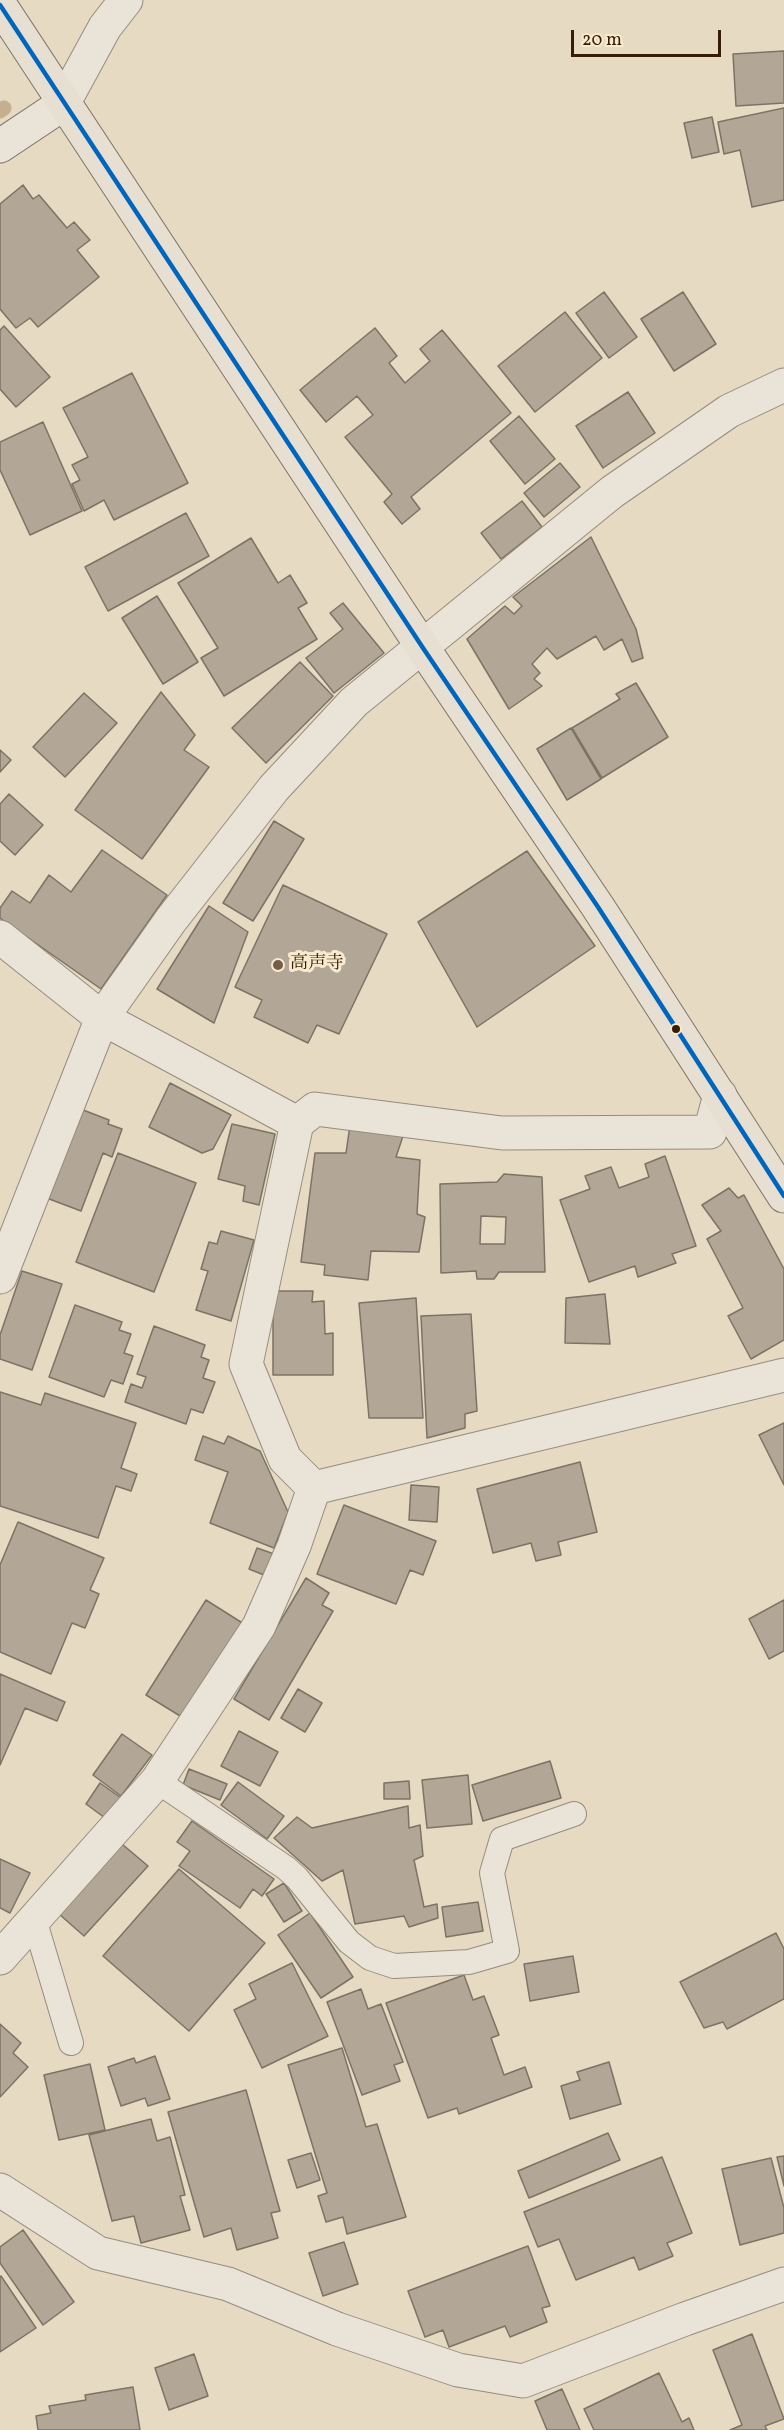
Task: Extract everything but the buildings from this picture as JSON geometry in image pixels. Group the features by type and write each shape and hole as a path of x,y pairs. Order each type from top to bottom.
{"main road":[{"path":"0,5 423,648 598,907 784,1196"}],"street":[{"path":"0,147 63,104 105,27 126,0"},
{"path":"0,1277 102,1017 171,920 274,788 354,702 612,492 729,411 784,385"},
{"path":"0,937 102,1017 297,1123"},
{"path":"314,1488 285,1459 246,1364 297,1123 315,1109 502,1134 710,1132 720,1095"},
{"path":"314,1488 784,1376"},
{"path":"0,1958 157,1780 259,1626 294,1546 314,1488"},
{"path":"0,2190 98,2253 228,2284 337,2329 458,2370 523,2381 784,2284"}],"lane":[{"path":"157,1780 286,1869 297,1878 349,1942 370,1958 394,1966 469,1962 507,1951 492,1873 502,1839 574,1814"},
{"path":"34,1919 71,2043"}],"waterway":[{"path":"0,111 4,108"}],"transit line":[{"path":"0,5 423,648 598,907 784,1196"}],"place":[{"name":"高声寺","path":"278,965"}]}
